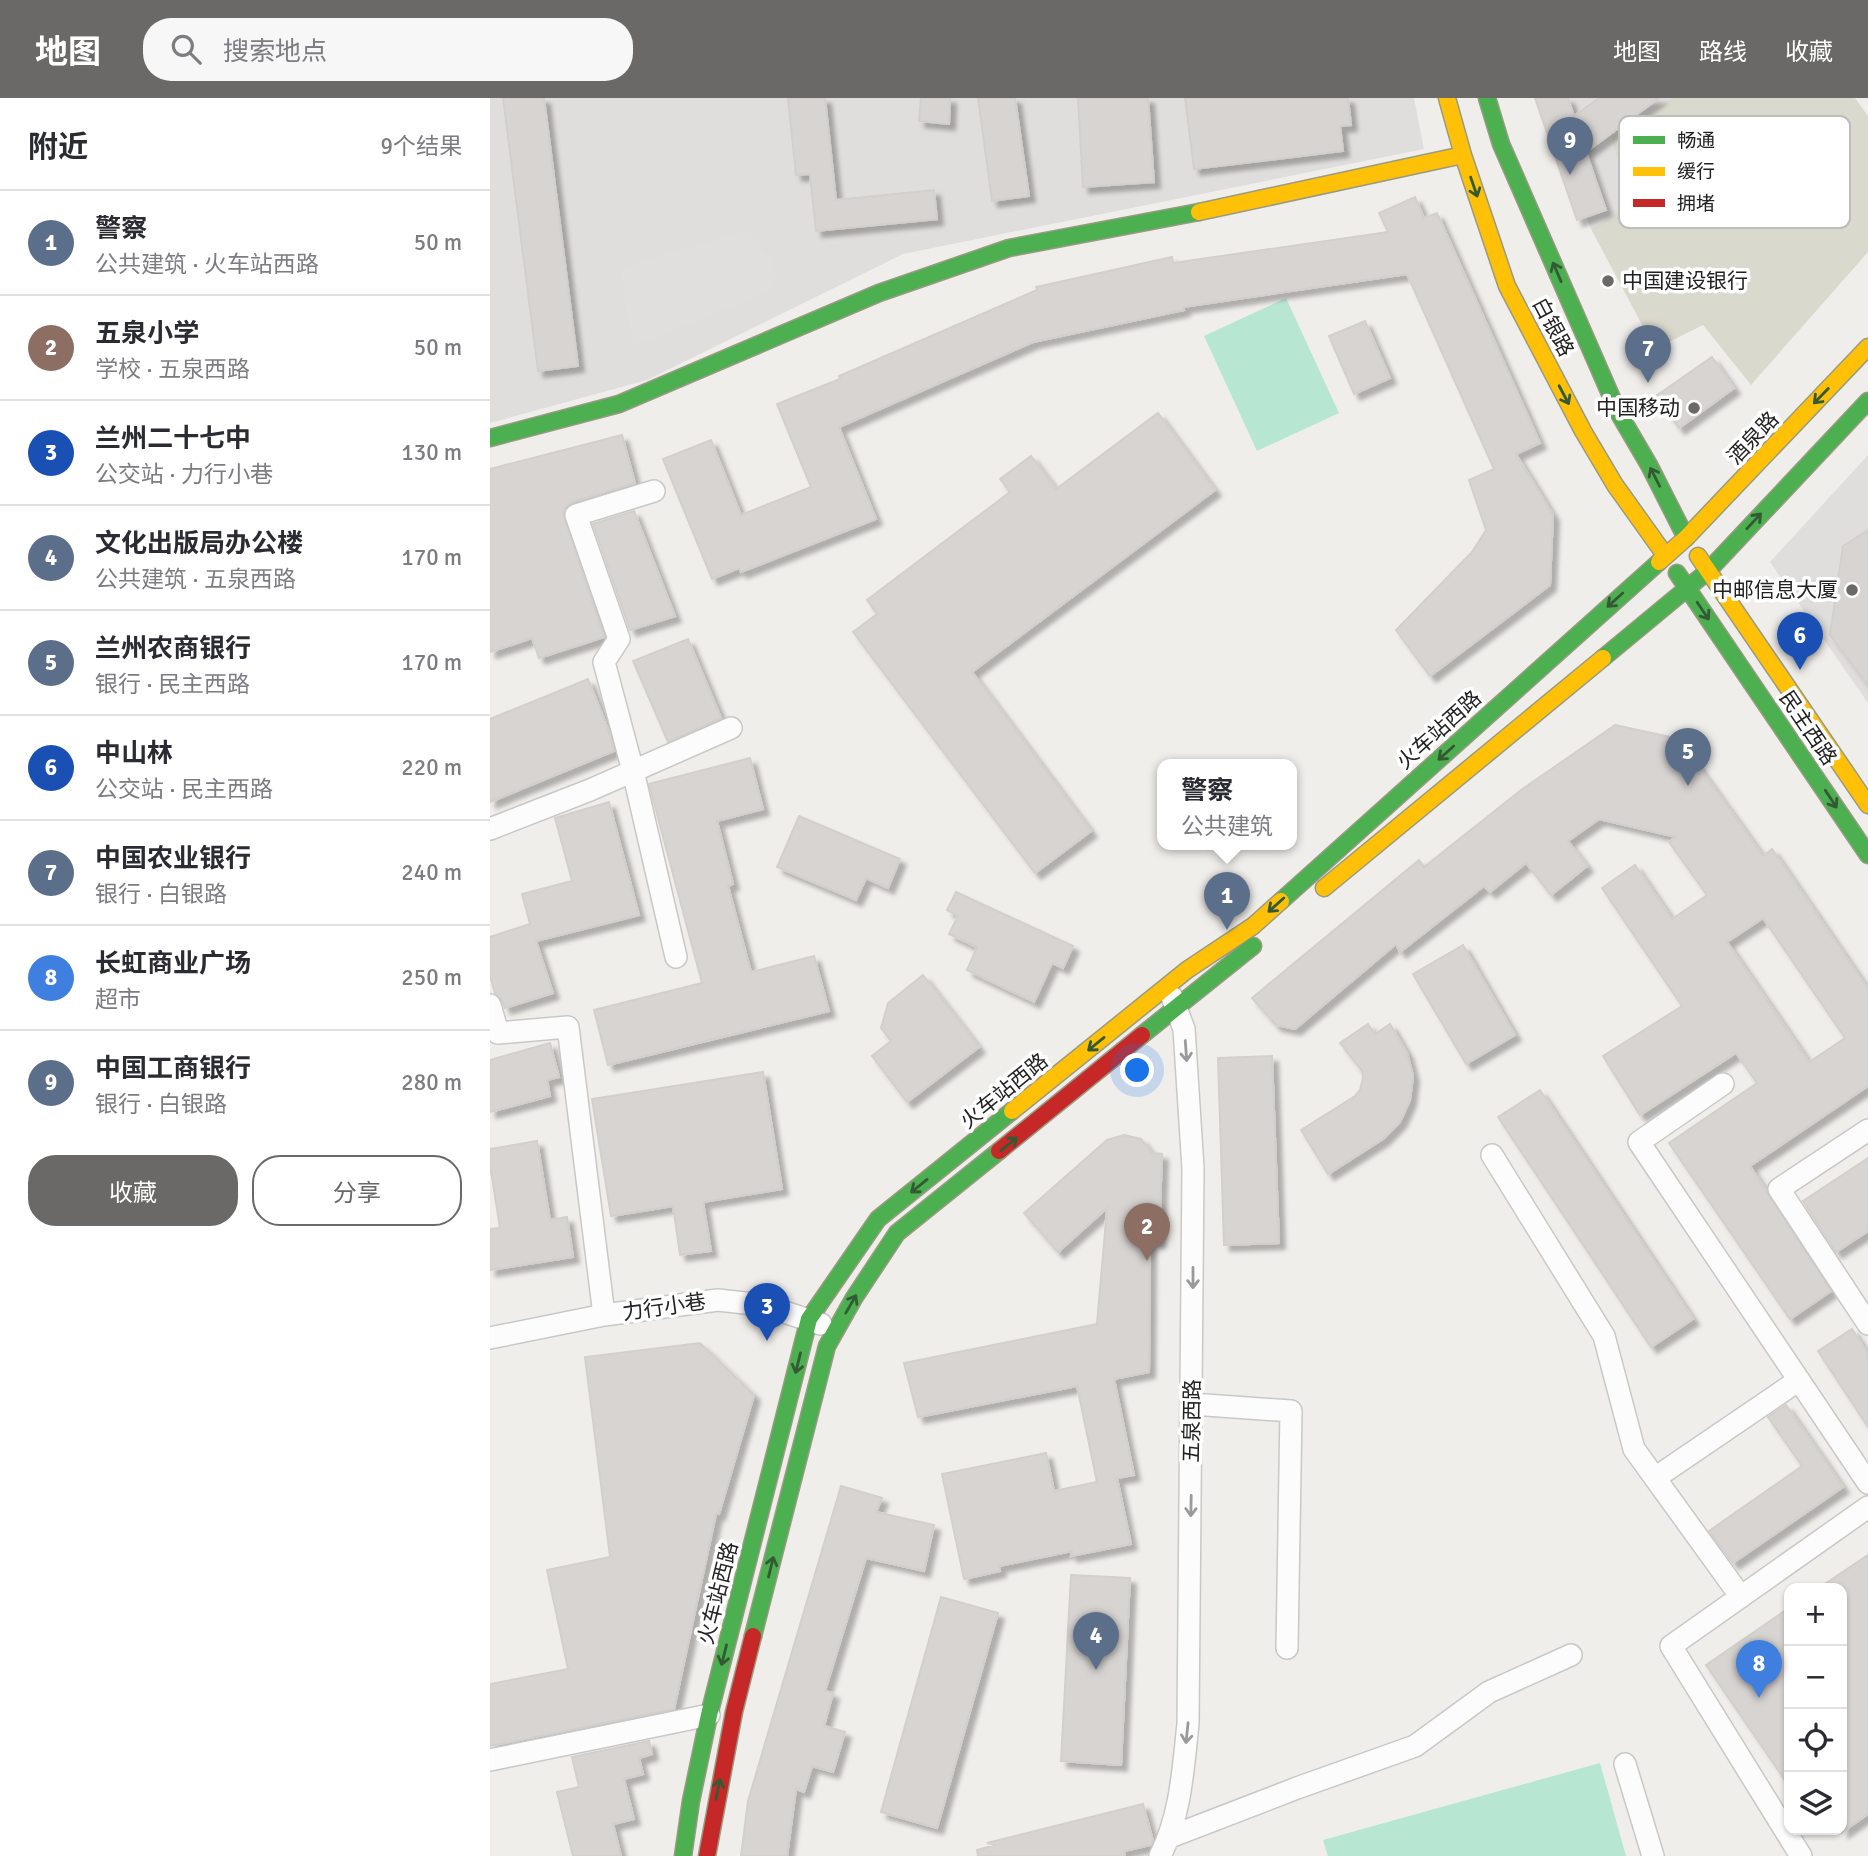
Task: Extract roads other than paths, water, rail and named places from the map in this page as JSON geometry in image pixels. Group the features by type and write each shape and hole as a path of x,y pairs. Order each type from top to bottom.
{"main road":[{"name":"白银路","path":"1447,98 1507,286 1583,431 1619,491 1665,555"},
{"name":"白银路","path":"1487,98 1501,144 1618,412 1649,465 1686,538"},
{"path":"490,438 618,404 879,293 1009,248 1241,204 1463,155"},
{"name":"酒泉路","path":"1665,555 1686,538 1868,347"},
{"path":"1316,894 1708,571 1868,401"},
{"name":"民主西路","path":"1686,538 1868,806"},
{"name":"民主西路","path":"1665,555 1868,855"},
{"name":"火车站西路","path":"683,1856 691,1801 709,1715 809,1319 877,1219 1187,970 1253,926 1665,555"},
{"path":"707,1856 734,1712 827,1346 854,1298 897,1234 1273,930"}],"street":[{"path":"654,491 576,515 619,639 604,662 634,771 676,957"},
{"path":"490,829 732,728"},
{"name":"五泉西路","path":"1160,1856 1170,1837 1180,1799 1188,1724 1192,1404 1193,1168 1184,1029 1168,986"},
{"path":"490,1005 498,1034 568,1027 604,1315"},
{"path":"1723,1084 1639,1142 1868,1483"},
{"path":"1868,1130 1779,1189 1868,1324"},
{"path":"1492,1155 1604,1336 1634,1449 1741,1597"},
{"name":"力行小巷","path":"490,1338 604,1315 718,1300 763,1305 809,1319 835,1331"},
{"path":"1655,1478 1799,1380"},
{"path":"1192,1404 1292,1411 1287,1648"},
{"path":"1801,1856 1671,1646 1868,1507"},
{"path":"1170,1837 1415,1746 1489,1692 1571,1655"},
{"path":"490,1760 709,1715"},
{"path":"1625,1764 1653,1856"}],"place":[{"name":"中国工商银行","path":"1570,175"},
{"name":"中国建设银行","path":"1608,281"},
{"name":"中国农业银行","path":"1648,383"},
{"name":"中国移动","path":"1694,408"},
{"name":"中邮信息大厦","path":"1852,590"},
{"name":"中山林","path":"1800,670"},
{"name":"兰州农商银行","path":"1688,786"},
{"name":"警察","path":"1227,930"},
{"name":"五泉小学","path":"1147,1261"},
{"name":"兰州二十七中","path":"767,1341"},
{"name":"文化出版局办公楼","path":"1096,1670"},
{"name":"长虹商业广场","path":"1759,1698"}]}
